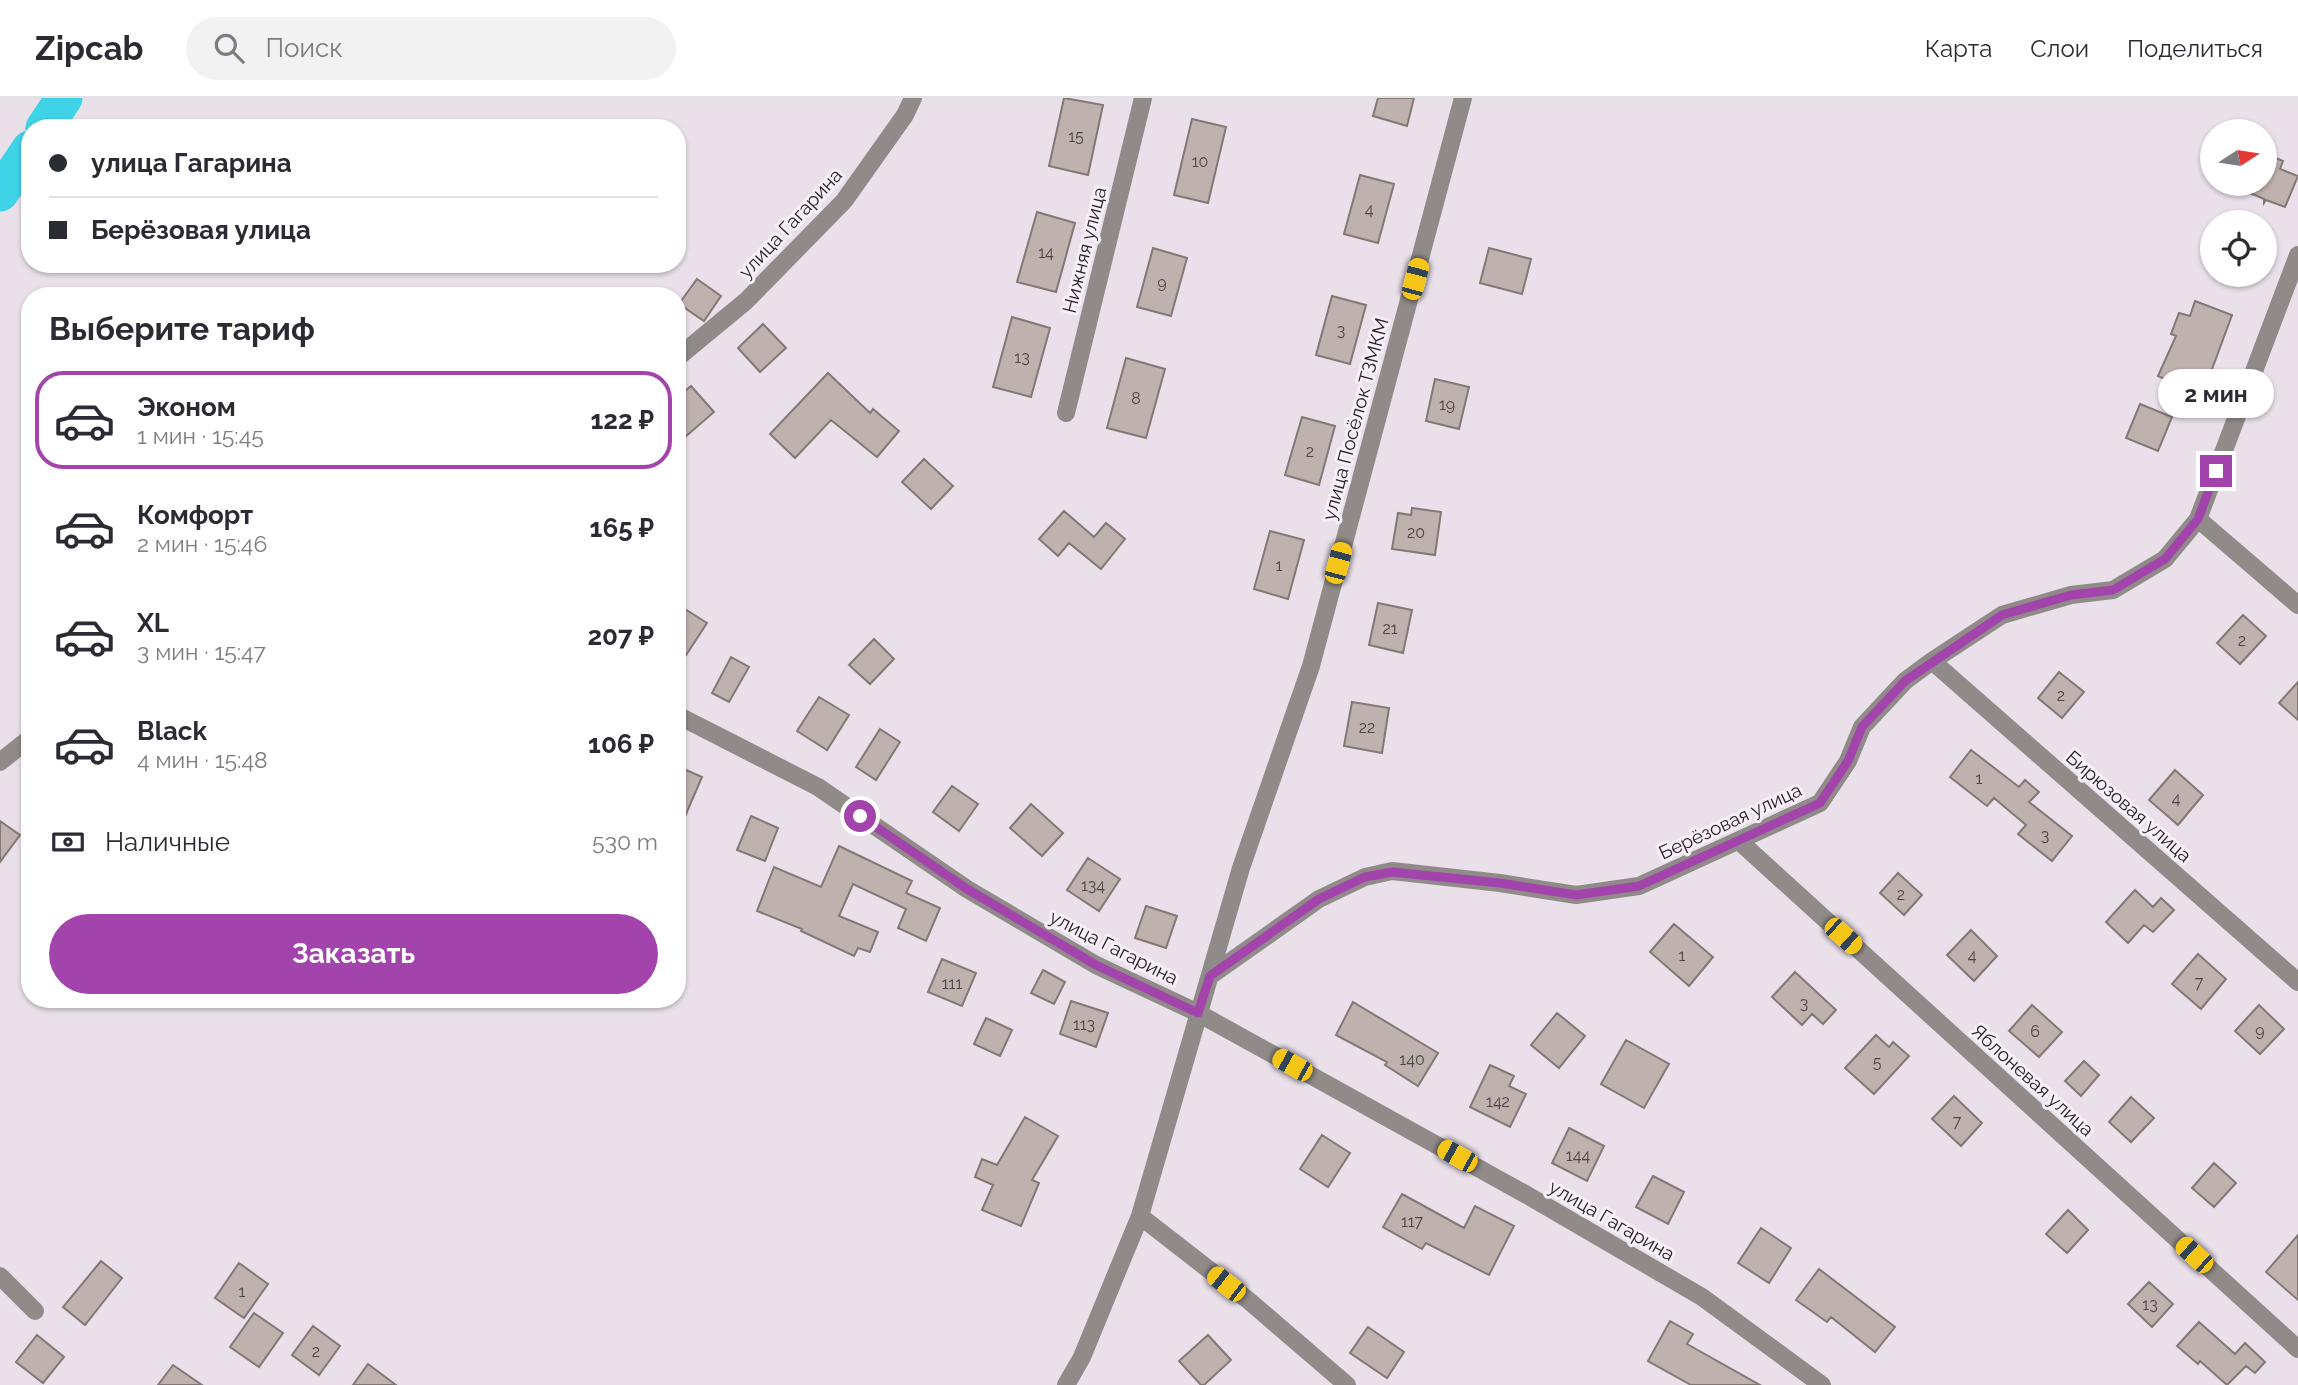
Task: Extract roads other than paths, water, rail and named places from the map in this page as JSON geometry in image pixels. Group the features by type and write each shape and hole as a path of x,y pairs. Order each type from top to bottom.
{"street":[{"name":"улица Гагарина","path":"686,351 746,301 844,201 905,115 913,98"},
{"name":"Нижняя улица","path":"1066,413 1143,98"},
{"name":"улица Посёлок ТЗМКМ","path":"1066,1385 1082,1357 1140,1216 1241,868 1311,666 1463,98"},
{"name":"Берёзовая улица","path":"1210,976 1319,899 1365,877 1392,872 1500,883 1576,895 1639,886 1820,803 1848,761 1862,727 1905,681 1932,661 2002,615 2071,595 2113,590 2165,559 2198,519 2298,255"},
{"path":"2198,519 2298,605"},
{"name":"Бирюзовая улица","path":"1932,661 2298,982"},
{"name":"улица Гагарина","path":"686,720 818,787 967,889 1096,965 1198,1013 1527,1195 1702,1297 1822,1385"},
{"path":"0,762 21,745"},
{"name":"Яблоневая улица","path":"1739,841 2298,1349"},
{"path":"1140,1216 1248,1300 1347,1385"},
{"path":"0,1276 35,1311"}],"waterway":[{"path":"50,119 64,98"},
{"path":"0,193 21,162"}]}
